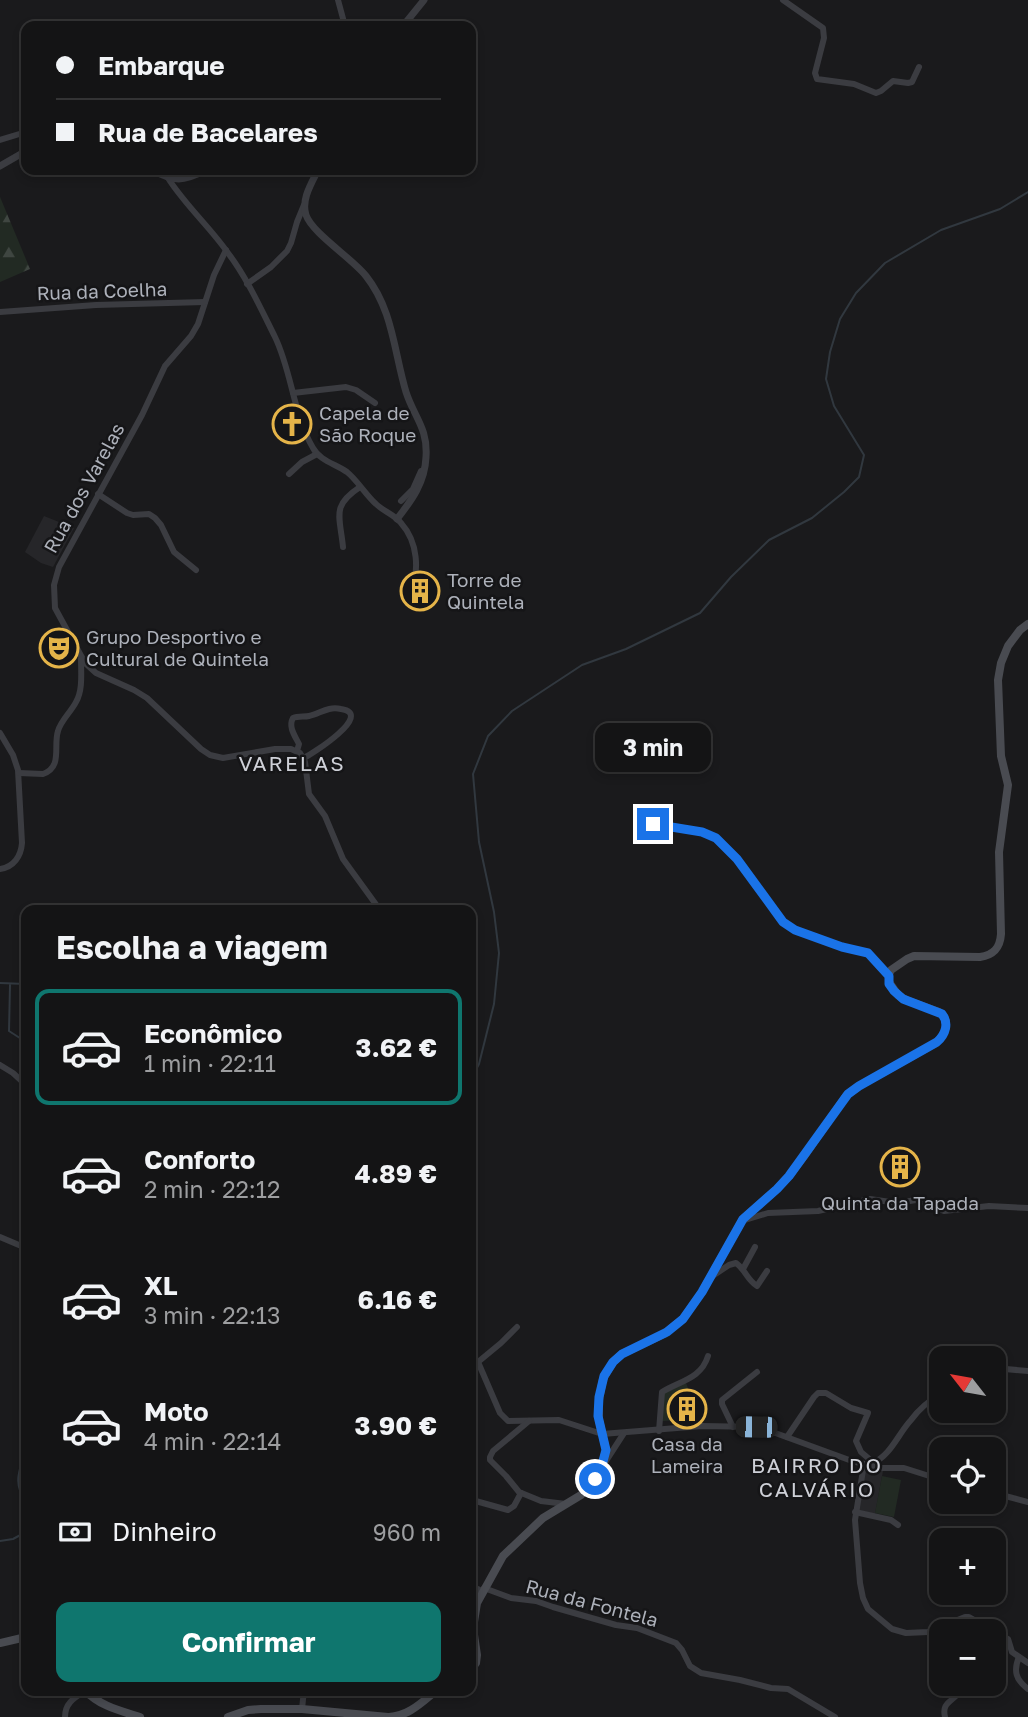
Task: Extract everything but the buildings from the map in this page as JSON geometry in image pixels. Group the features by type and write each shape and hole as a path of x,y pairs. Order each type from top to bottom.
{"main road":[{"path":"476,1611 483,1590 508,1550 544,1518 584,1493 598,1475 605,1454 598,1403 602,1381 610,1367 620,1356 677,1325 694,1305 742,1221 789,1176 848,1094 942,1037 946,1028 943,1015 900,996 889,984 889,976 894,968 913,956 980,957 991,954 999,946 1000,849 1007,781 1001,752 998,680 1008,646 1020,629 1028,624"},
{"path":"0,1643 21,1638"},
{"path":"90,1696 102,1704 141,1717"},
{"path":"228,1717 248,1710 262,1713 302,1709 400,1716 429,1696"}],"street":[{"path":"338,0 344,21"},
{"path":"407,21 424,0"},
{"path":"783,0 823,28 824,38 815,73 817,79 854,84 876,93 893,81 912,82 919,67"},
{"path":"0,140 21,134"},
{"path":"0,166 21,154"},
{"path":"162,175 176,180 193,175"},
{"path":"247,284 271,267 287,251 316,175"},
{"path":"168,178 226,250 247,284 277,342 310,442 317,454 346,472 379,507 400,522 411,540 415,556 415,579 410,593"},
{"path":"305,204 305,214 311,225 359,268 384,306 391,323 406,391 424,433 425,472 420,486 397,519"},
{"name":"Rua dos Varelas","path":"226,250 214,275 198,324 165,366 142,415 59,567 54,585 54,603 57,614 88,667 143,695 210,755 223,758 275,749 297,751"},
{"name":"Rua da Coelha","path":"0,312 96,305 205,302"},
{"path":"293,393 346,387 356,390 375,403"},
{"path":"289,474 302,462 317,454"},
{"path":"401,500 414,488 425,464 426,454"},
{"path":"343,547 340,506 347,496 360,487"},
{"path":"98,494 127,513 149,514 155,518 162,526 172,549 196,570"},
{"path":"19,773 47,774 52,768 57,754 58,732 79,695 82,658"},
{"path":"304,758 338,736 348,723 349,713 343,709 329,709 310,716 293,718 292,729 299,744 297,751 304,758 308,792 328,821 344,859 376,905"},
{"path":"0,733 19,773 21,849 12,864 0,869"},
{"path":"653,824 713,836 737,859 783,922 795,930 868,953 889,976"},
{"path":"0,1065 21,1080"},
{"path":"742,1221 768,1213 814,1211 870,1199 897,1203 916,1200 944,1211 984,1206 1028,1208"},
{"path":"0,1237 21,1246"},
{"path":"743,1269 755,1247"},
{"path":"710,1278 750,1255"},
{"path":"734,1263 738,1264 757,1286 767,1270"},
{"path":"476,1359 501,1343 517,1327"},
{"path":"659,1431 662,1391 695,1375 704,1367 708,1356"},
{"path":"476,1364 502,1417 510,1421 562,1420 602,1434 702,1426 762,1428 872,1468 904,1468 929,1477"},
{"path":"1006,1369 1028,1371"},
{"path":"733,1427 722,1400 757,1372"},
{"path":"786,1437 814,1397 824,1392 851,1408 868,1413 856,1441 861,1452 874,1462"},
{"path":"864,1464 874,1462 887,1453 918,1411 929,1403"},
{"path":"529,1421 493,1451 489,1459 521,1493 541,1501 568,1504"},
{"path":"598,1475 624,1433"},
{"path":"864,1464 855,1520 860,1583 866,1607 895,1631 918,1634 929,1631"},
{"path":"476,1501 508,1510 514,1506 521,1493"},
{"path":"1006,1496 1028,1502"},
{"path":"855,1512 891,1520 898,1525"},
{"name":"Rua da Fontela","path":"476,1588 511,1598 536,1601 615,1625 637,1628 676,1643 690,1666 701,1673 788,1689 835,1717"},
{"path":"1006,1638 1012,1652 1028,1663"},
{"path":"1019,1657 1015,1667 1016,1676 1028,1689"},
{"path":"65,1717 69,1702 78,1696"},
{"path":"302,1709 303,1696"},
{"path":"945,1717 945,1704 956,1696"}],"shaded area":[{"path":"44,516 74,528 53,567 41,563 25,552"},
{"path":"864,1471 883,1471 875,1514 857,1510"}],"green space":[{"path":"0,197 30,269 0,282"},
{"path":"686,1383 694,1404 681,1405 678,1420 662,1421 663,1393"},
{"path":"882,1476 901,1480 894,1517 875,1513"}],"waterway":[{"path":"476,1070 494,1004 499,953 494,912 479,842 473,774 488,736 512,711 582,665 626,649 700,613 731,577 769,540 812,518 859,477 864,455 834,406 826,379 830,352 840,319 856,293 885,263 941,230 1000,209 1028,192"},
{"path":"0,983 21,984"},
{"path":"10,985 9,1031 21,1039"},
{"path":"21,1465 18,1482 21,1493"},
{"path":"0,1541 21,1535"}],"place":[{"name":"Capela de São Roque","path":"292,424"},
{"name":"Torre de Quintela","path":"420,591"},
{"name":"Grupo Desportivo e Cultural de Quintela","path":"59,648"},
{"name":"Quinta da Tapada","path":"900,1167"},
{"name":"Casa da Lameira","path":"687,1409"}],"district":[{"name":"VARELAS","path":"292,764"},
{"name":"BAIRRO DO CALVÁRIO","path":"817,1478"}],"route":[{"path":"595,1479 606,1450 598,1416 599,1397 604,1376 613,1362 622,1354 667,1332 683,1319 702,1292 743,1219 789,1176 846,1096 937,1042 946,1028 946,1019 942,1014 898,995 889,984 889,976 868,953 795,930 783,922 737,859 716,838 702,832 653,824"}]}
